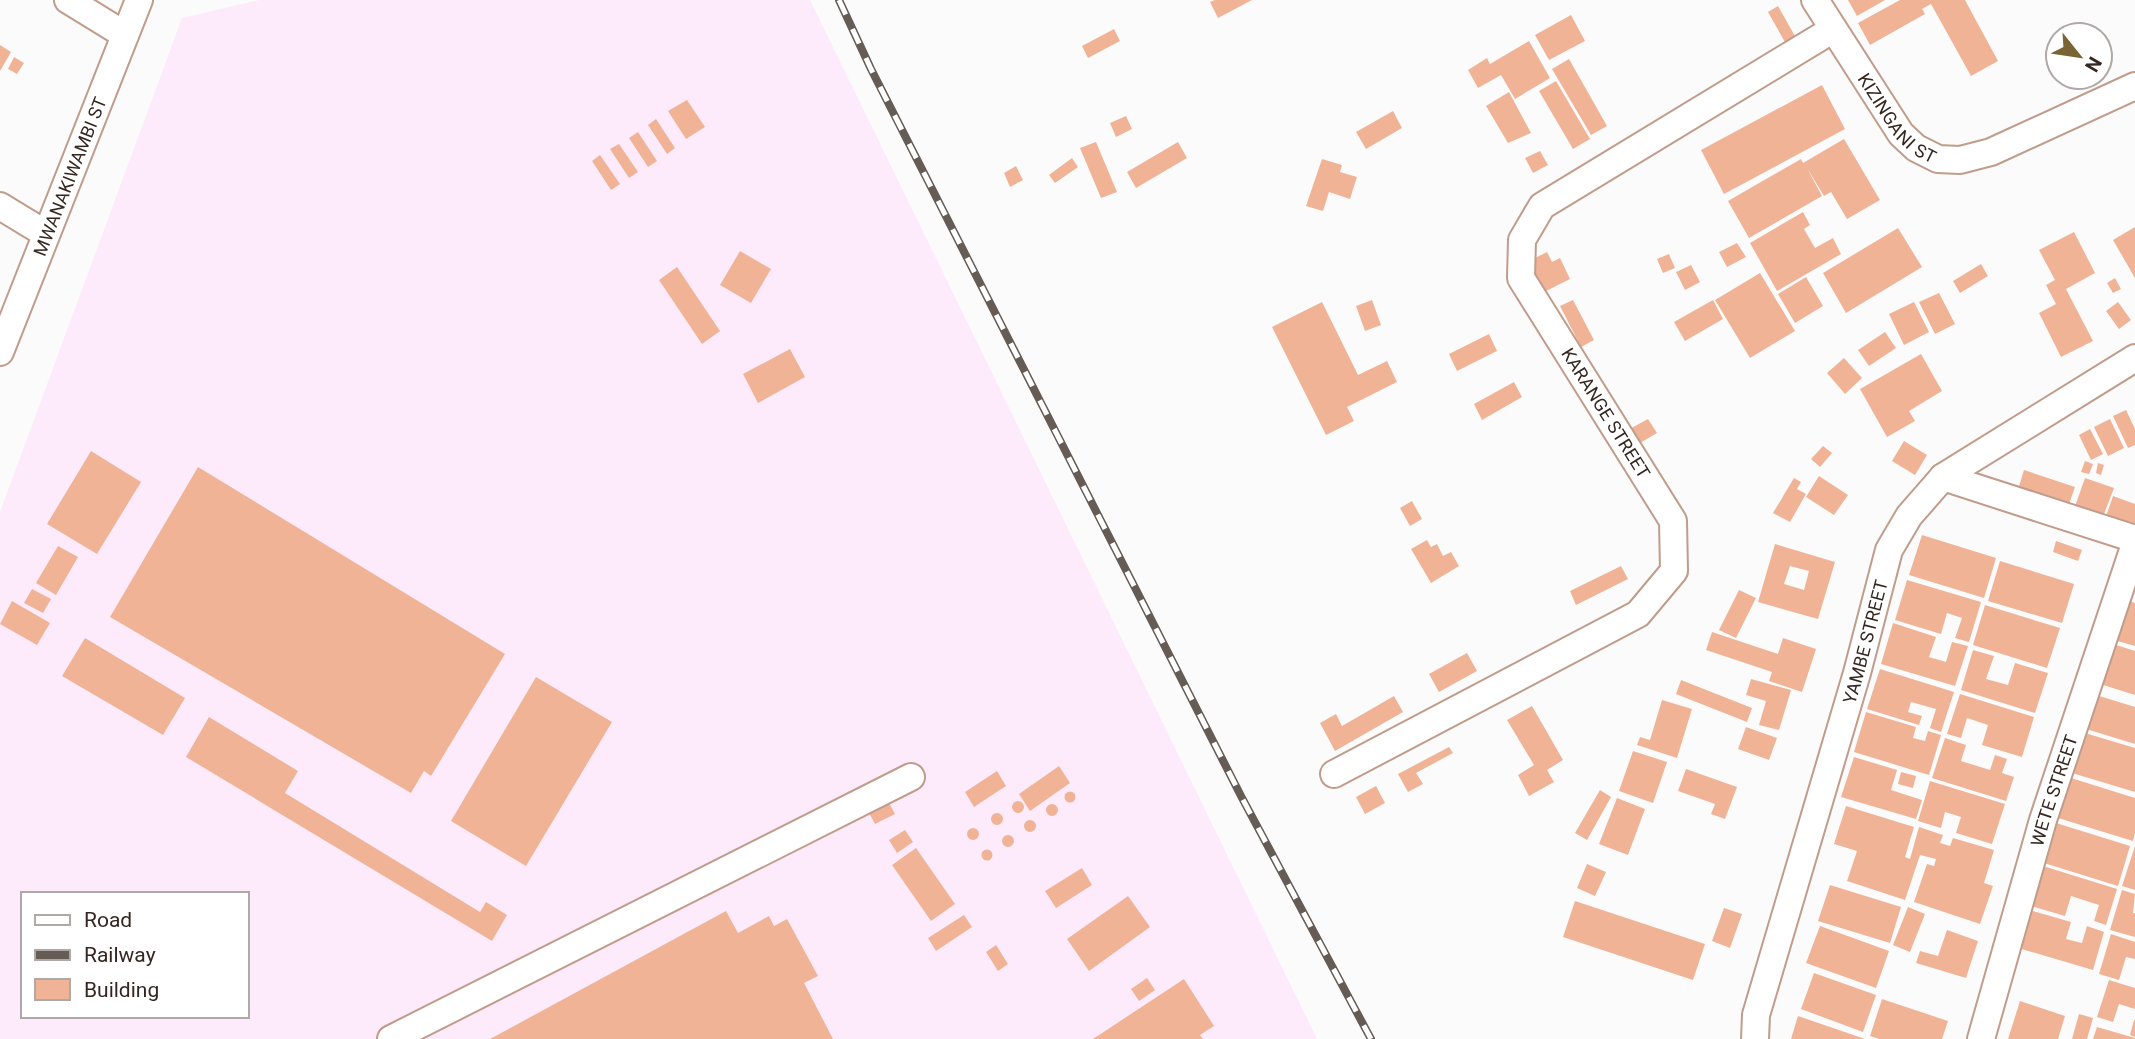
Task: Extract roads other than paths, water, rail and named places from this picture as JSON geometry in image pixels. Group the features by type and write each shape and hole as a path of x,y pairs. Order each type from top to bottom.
{"street":[{"path":"68,0 125,36"},
{"name":"MWANAKIWAMBI ST","path":"0,352 139,0"},
{"name":"KIZINGANI ST","path":"1815,0 1901,134 1916,148 1938,159 1960,160 1992,152 2135,86"},
{"name":"KARANGE STREET","path":"1334,774 1638,614 1674,571 1673,521 1521,278 1522,240 1542,206 1832,30"},
{"path":"0,206 46,234"},
{"name":"YAMBE STREET","path":"1755,1039 1756,1015 1857,673 1889,550 1909,516 1943,477 2135,358"},
{"path":"1943,477 2135,539"},
{"name":"WETE STREET","path":"1982,1039 2043,820 2135,544"},
{"path":"391,1039 911,777"}],"railway":[{"path":"839,0 871,69 1241,796 1371,1039"}]}
